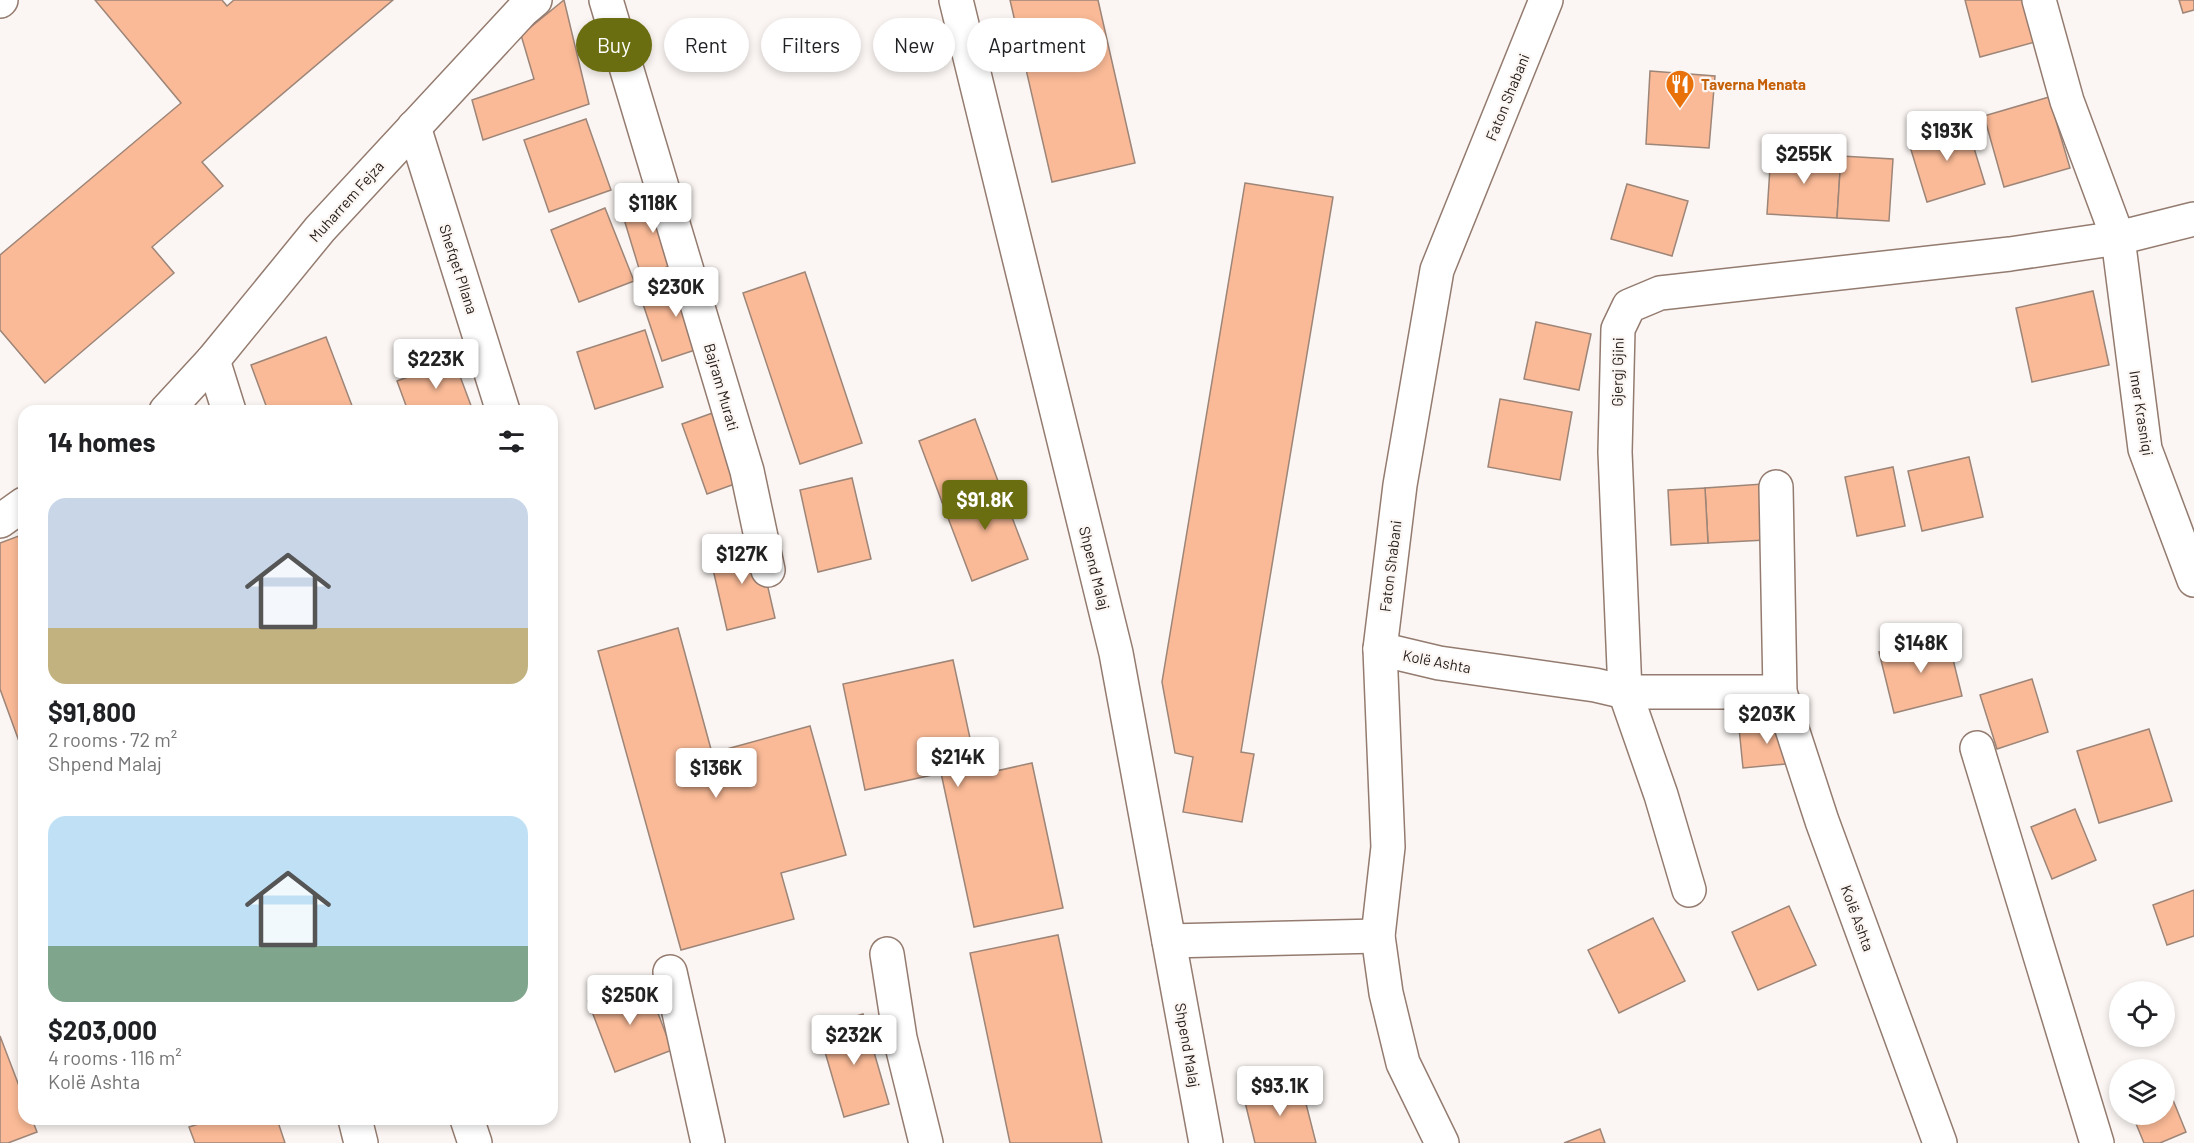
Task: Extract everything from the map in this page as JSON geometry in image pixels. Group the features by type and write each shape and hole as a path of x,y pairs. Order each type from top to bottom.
{"street":[{"name":"Muharrem Fejza","path":"172,405 213,360 320,229 522,11 535,0"},
{"name":"Bajram Murati","path":"606,0 743,460 768,570"},
{"name":"Shpend Malaj","path":"956,0 1116,653 1206,1143"},
{"name":"Faton Shabani","path":"1442,1143 1402,1063 1386,993 1378,936 1388,847 1380,649 1400,485 1437,270 1546,0"},
{"name":"Imer Krasniqi","path":"2039,0 2067,101 2118,238 2145,449 2194,580"},
{"name":"Shefqet Pllana","path":"414,127 502,405"},
{"path":"2118,238 2194,219"},
{"name":"Gjergj Gjini","path":"1689,890 1661,795 1626,692 1615,452 1618,329 1629,306 1660,293 2010,254 2118,238"},
{"path":"213,360 228,405"},
{"name":"Kolë Ashta","path":"1776,487 1780,692 1822,821 1940,1143"},
{"path":"0,521 18,508"},
{"name":"Kolë Ashta","path":"1380,649 1439,663 1595,685 1626,692 1780,692"},
{"path":"1977,747 2097,1143"},
{"path":"1168,941 1378,936"},
{"path":"887,954 900,1038 926,1143"},
{"path":"670,972 708,1143"},
{"path":"356,1125 361,1143"},
{"path":"469,1125 475,1143"}],"building":[{"path":"95,0 222,0 227,6 234,0 393,0 202,162 223,186 152,247 174,273 45,383 0,330 0,255 181,103"},
{"path":"564,0 576,50 576,72 581,72 589,104 483,140 472,100 534,79 521,35"},
{"path":"1010,0 1098,0 1102,18 1014,18"},
{"path":"1965,0 2031,0 2042,40 1980,57"},
{"path":"2179,0 2194,0 2194,10 2183,13"},
{"path":"1107,40 1135,163 1052,182 1027,72 1107,72"},
{"name":"Taverna Menata","path":"1650,71 1715,76 1709,148 1646,144"},
{"path":"2049,97 2070,168 2004,187 1984,116"},
{"path":"586,119 611,190 549,212 524,140"},
{"path":"1966,122 1985,184 1927,202 1908,140"},
{"path":"1771,152 1841,156 1837,218 1767,214"},
{"path":"1841,156 1893,159 1889,221 1837,218"},
{"path":"1245,183 1333,197 1241,752 1254,754 1242,822 1183,812 1193,757 1175,753 1162,682"},
{"path":"1627,184 1688,201 1672,256 1611,239"},
{"path":"665,192 687,261 641,275 620,206"},
{"path":"605,208 634,281 579,302 551,230"},
{"path":"805,272 862,443 800,464 743,293"},
{"path":"690,275 713,344 662,361 639,292"},
{"path":"2093,291 2109,365 2032,382 2016,308"},
{"path":"1536,322 1591,334 1579,390 1524,379"},
{"path":"645,330 663,387 595,409 577,352"},
{"path":"326,337 352,405 266,405 251,365"},
{"path":"454,360 471,405 406,405 397,381"},
{"path":"1500,399 1572,412 1560,480 1488,467"},
{"path":"729,407 754,477 707,494 682,424"},
{"path":"975,419 998,481 942,502 919,441"},
{"path":"1969,457 1983,517 1922,531 1908,471"},
{"path":"1893,467 1905,526 1857,536 1845,477"},
{"path":"852,478 871,559 818,572 800,490"},
{"path":"998,481 1028,559 972,581 942,502"},
{"path":"1763,484 1766,540 1708,543 1705,488"},
{"path":"1705,488 1708,543 1671,545 1668,490"},
{"path":"18,536 18,738 0,689 0,543"},
{"path":"757,540 775,618 727,630 709,552"},
{"path":"678,628 712,753 810,726 846,855 781,873 794,919 681,950 598,651"},
{"path":"1947,635 1962,696 1894,713 1879,652"},
{"path":"953,660 978,775 1032,763 1063,908 974,927 941,773 865,790 843,684"},
{"path":"2032,679 2048,732 1997,749 1980,695"},
{"path":"1792,723 1795,763 1743,768 1739,728"},
{"path":"2149,729 2172,801 2099,823 2077,751"},
{"path":"2075,809 2096,860 2052,879 2031,827"},
{"path":"2194,890 2194,936 2167,945 2153,905"},
{"path":"1789,906 1816,965 1758,990 1732,932"},
{"path":"1653,918 1685,981 1619,1013 1588,950"},
{"path":"1058,935 1102,1143 1010,1143 970,953"},
{"path":"645,979 672,1050 615,1072 588,1001"},
{"path":"863,1014 889,1104 844,1117 818,1028"},
{"path":"0,1036 18,1083 18,1125 34,1125 37,1132 8,1143 0,1143"},
{"path":"1301,1084 1316,1143 1255,1143 1244,1098"},
{"path":"2175,1105 2186,1132 2160,1143 2144,1143 2137,1125 2175,1125"},
{"path":"195,1125 279,1125 285,1143 195,1143 189,1127"},
{"path":"1600,1129 1605,1143 1564,1143"}],"place":[{"name":"Taverna Menata","path":"1680,110"}]}
